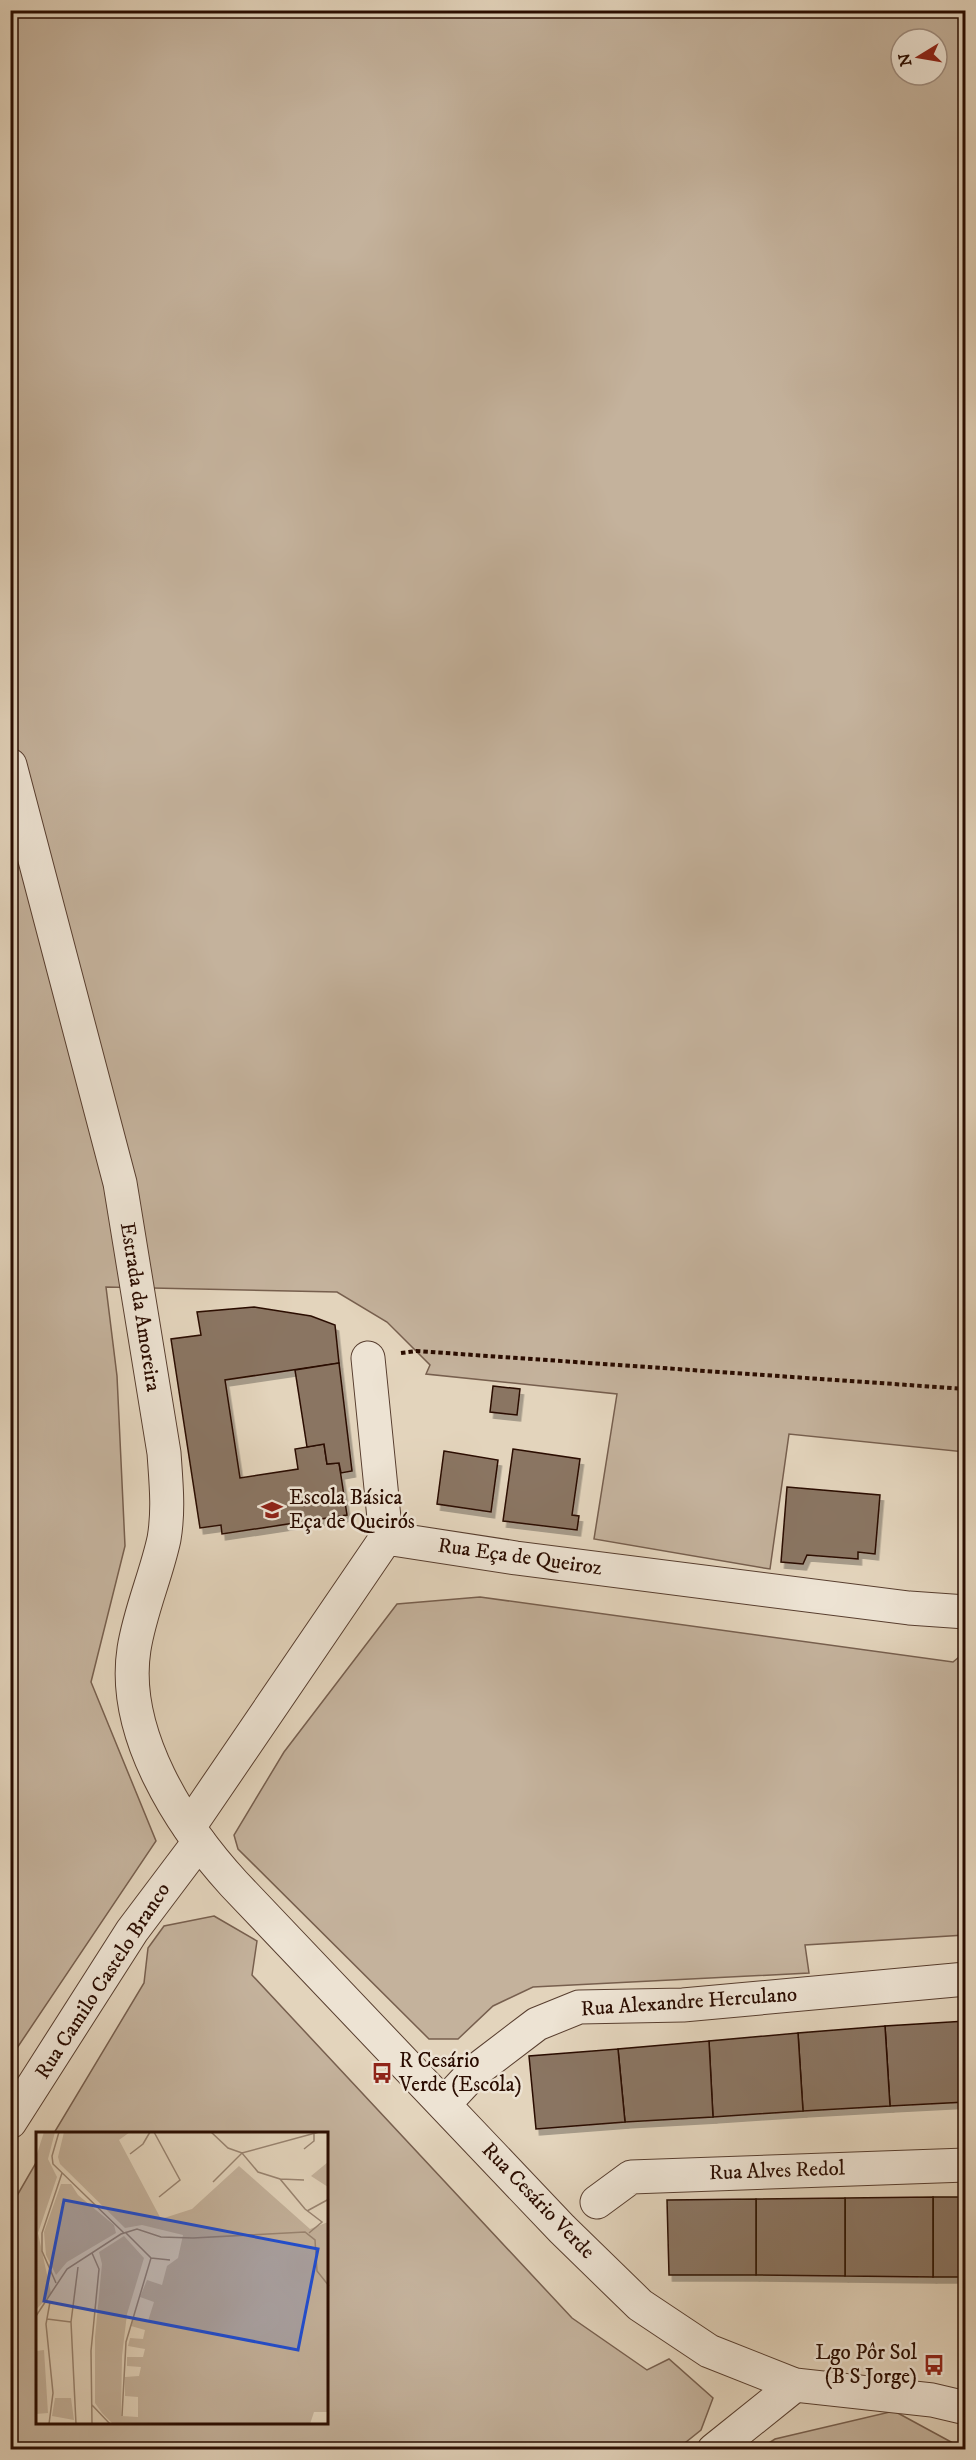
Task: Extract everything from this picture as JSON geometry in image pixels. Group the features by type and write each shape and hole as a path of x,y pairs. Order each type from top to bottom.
{"street":[{"name":"Estrada da Amoreira","path":"10,765 120,1183 167,1487 163,1540 134,1650 134,1688 141,1725 156,1769 168,1795 194,1835"},
{"path":"194,1835 386,1538 368,1358"},
{"name":"Rua Eça de Queiroz","path":"386,1538 516,1558 909,1608 966,1612"},
{"name":"Rua Cesário Verde","path":"194,1835 234,1884 445,2103 562,2229 640,2305 709,2351 795,2385 932,2400 966,2408"},
{"name":"Rua Camilo Castelo Branco","path":"10,2122 194,1835"},
{"name":"Rua Alexandre Herculano","path":"445,2103 474,2072 537,2024 579,2007 683,2005 966,1979"},
{"name":"Rua Alves Redol","path":"597,2202 631,2176 966,2164"},
{"path":"714,2450 795,2385"}],"path":[{"path":"368,1358 416,1351 966,1389"}],"shaded area":[{"path":"11,11 965,11 965,1452 789,1434 770,1569 594,1539 617,1394 426,1374 430,1365 387,1322 337,1292 106,1287 117,1376 125,1546 91,1682 156,1841 11,2057"},
{"path":"480,1597 953,1662 965,1652 965,1935 805,1945 809,1973 533,1987 493,2006 458,2039 429,2039 238,1849 234,1835 284,1752 397,1604"},
{"path":"214,1916 257,1941 252,1975 572,2318 647,2370 669,2359 713,2398 701,2430 676,2450 11,2449 11,2206 36,2163 36,2424 328,2424 328,2132 55,2132 144,1983 148,1948 164,1926"},
{"path":"894,2411 964,2449 758,2450 775,2439"}],"building":[{"path":"254,1307 311,1316 335,1325 339,1363 225,1380 240,1478 298,1469 295,1449 324,1444 327,1464 339,1463 347,1515 222,1534 221,1525 200,1528 171,1339 201,1335 197,1312"},
{"path":"339,1363 352,1471 341,1473 339,1463 327,1464 324,1444 307,1447 295,1370"},
{"path":"493,1386 520,1389 517,1415 490,1412"},
{"path":"513,1449 580,1459 572,1515 579,1516 577,1530 503,1521"},
{"path":"444,1451 498,1460 491,1512 437,1504"},
{"path":"787,1487 880,1495 875,1554 858,1552 858,1559 807,1555 803,1564 781,1562"},
{"path":"966,2021 966,2102 890,2106 885,2026"},
{"path":"885,2026 890,2106 803,2111 798,2033"},
{"path":"798,2033 803,2111 713,2117 709,2041"},
{"path":"709,2041 713,2117 625,2122 618,2049"},
{"path":"618,2049 625,2122 536,2129 529,2056"},
{"path":"933,2197 966,2197 966,2277 933,2277"},
{"path":"933,2197 933,2277 845,2276 845,2198"},
{"path":"845,2198 845,2276 756,2275 756,2199"},
{"path":"756,2199 756,2275 669,2275 667,2200"}],"place":[{"name":"Escola Básica Eça de Queirós","path":"272,1510"},
{"name":"R Cesário Verde (Escola)","path":"382,2073"},
{"name":"Lgo Pôr Sol (B S Jorge)","path":"934,2365"}]}
